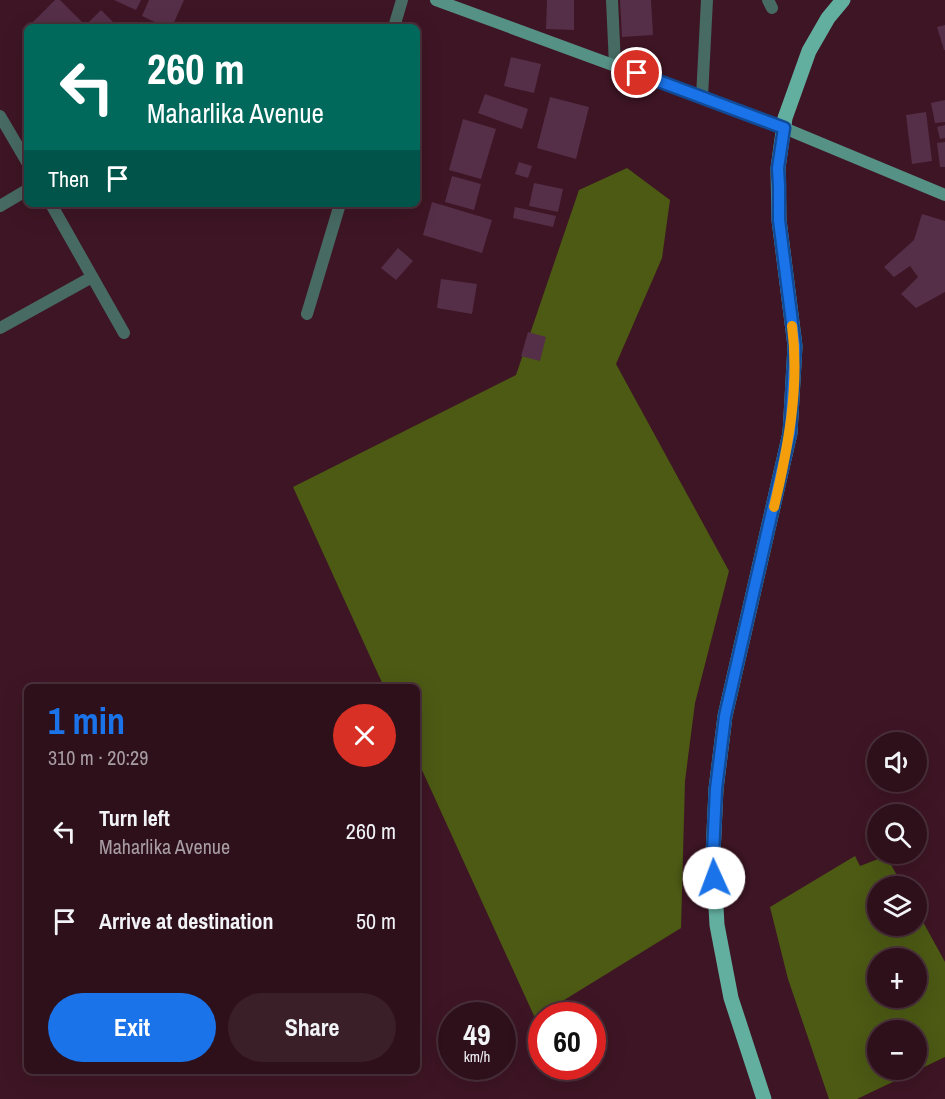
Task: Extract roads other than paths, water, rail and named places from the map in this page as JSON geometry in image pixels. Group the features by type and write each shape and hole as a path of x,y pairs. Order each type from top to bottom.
{"main road":[{"path":"436,0 784,128 945,195"},
{"path":"764,1099 731,998 717,925 713,854 716,789 725,716 790,433 795,346 779,220 778,178 784,128 788,107 809,51 828,18 843,0"}],"street":[{"path":"395,24 402,0"},
{"path":"612,0 615,65"},
{"path":"702,97 707,0"},
{"path":"0,116 24,157"},
{"path":"0,206 24,192"},
{"path":"53,207 124,333"},
{"path":"307,314 339,207"},
{"path":"0,328 92,277"}]}
